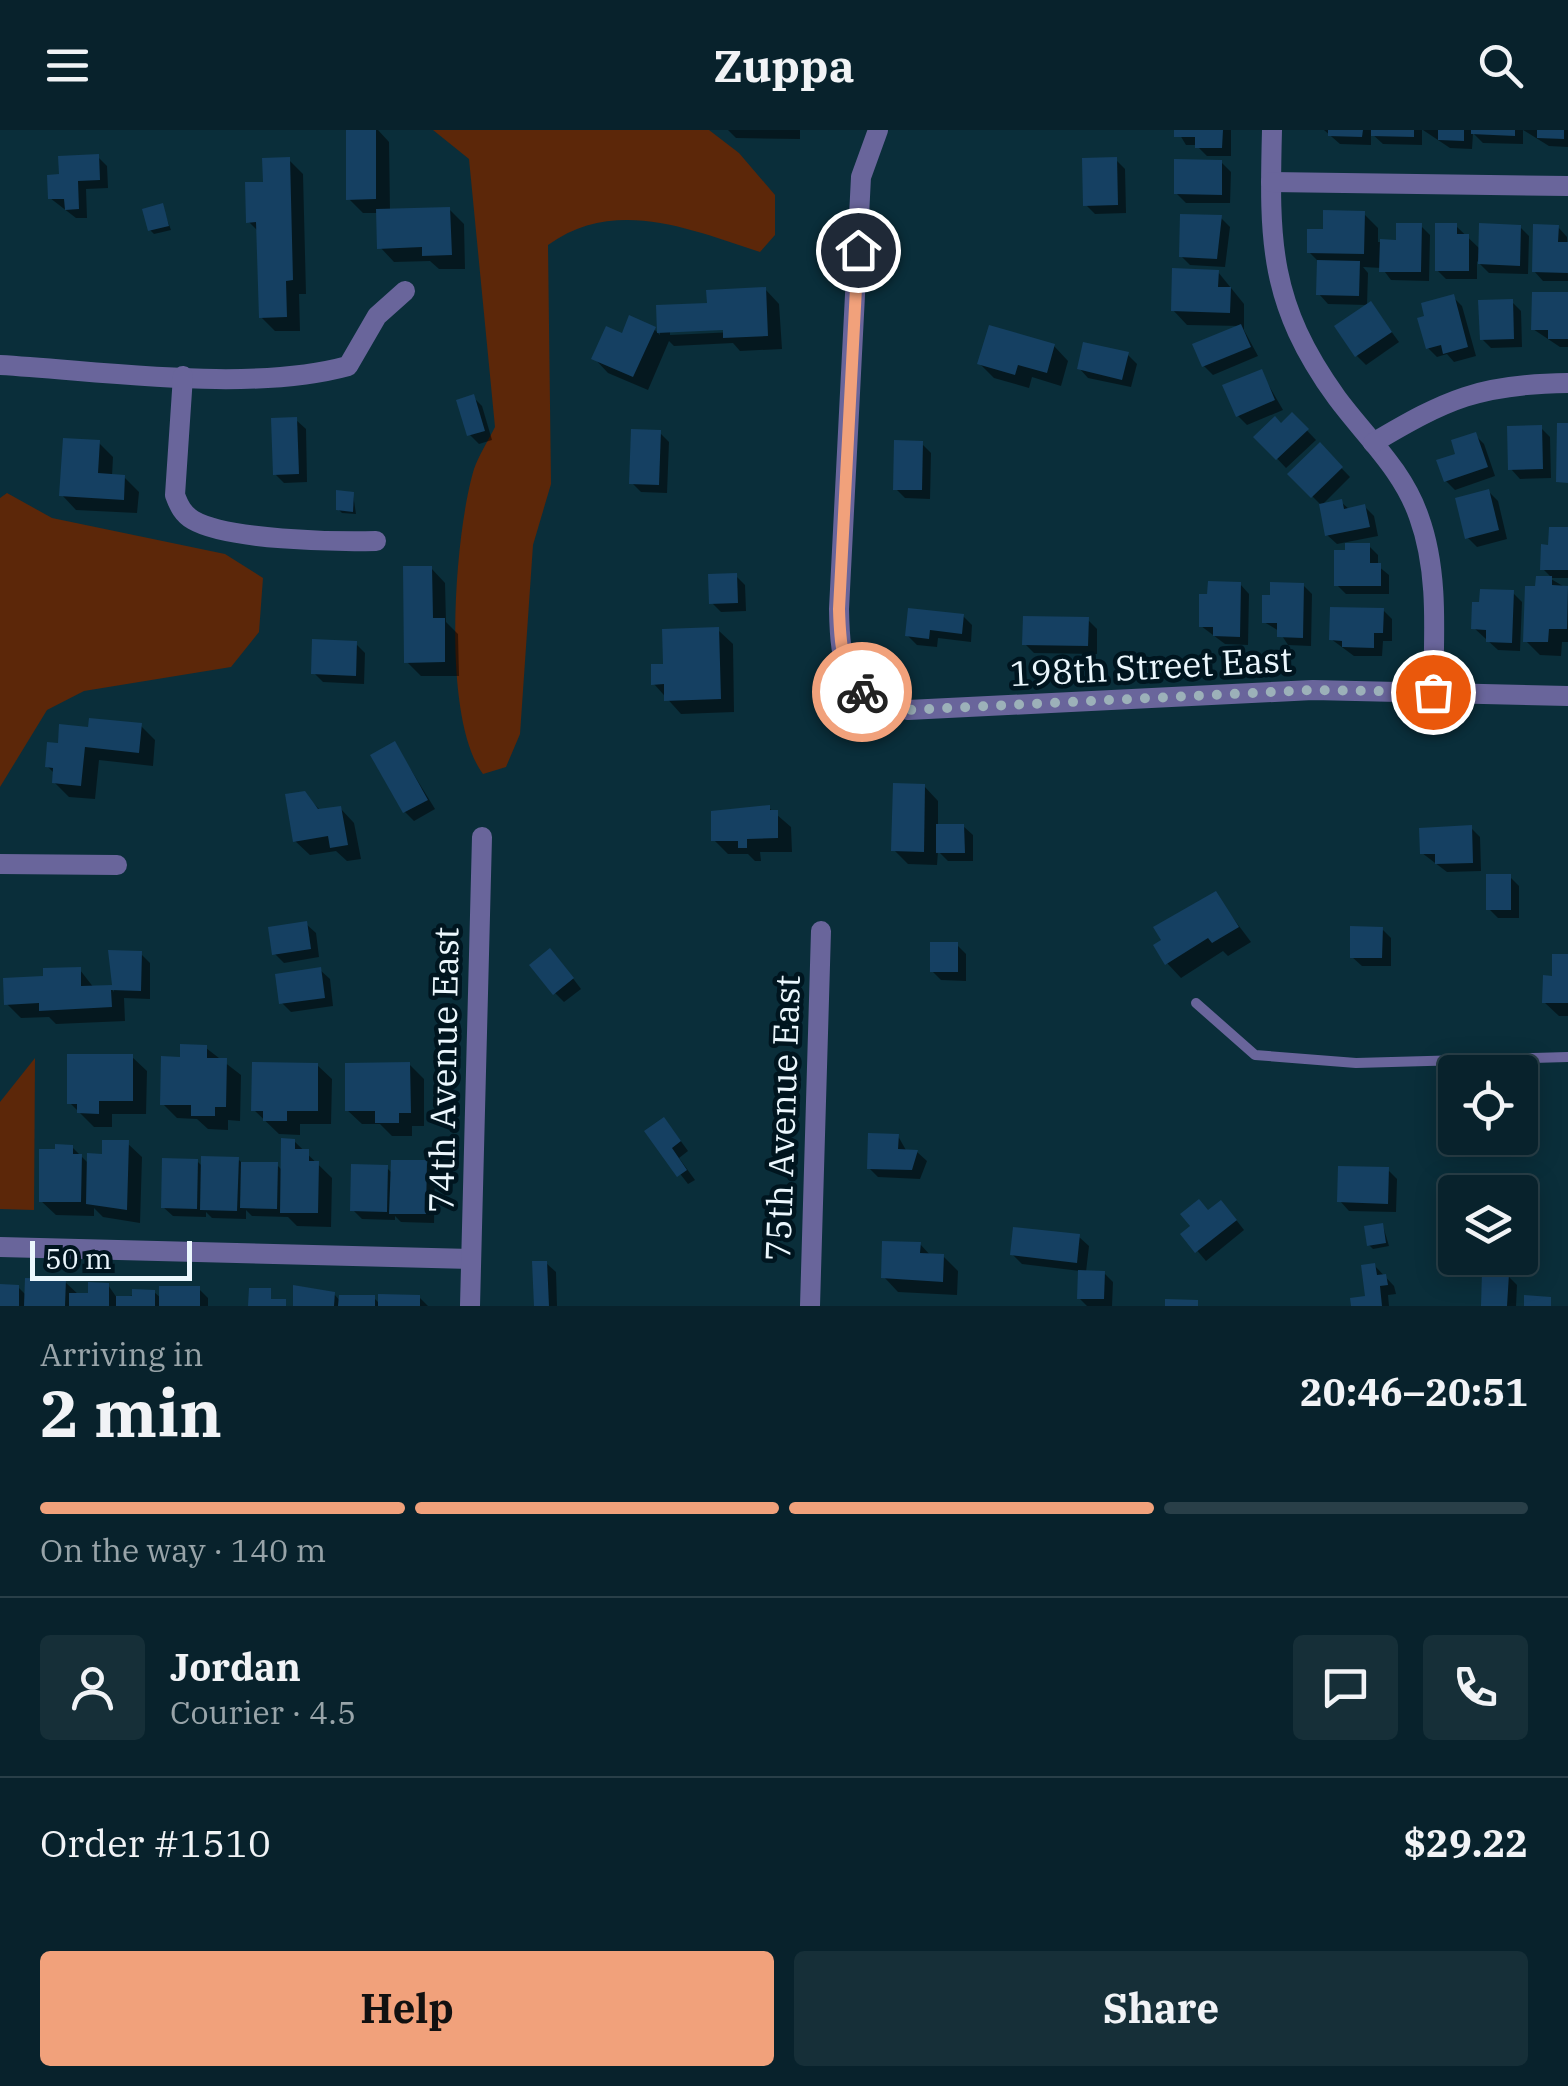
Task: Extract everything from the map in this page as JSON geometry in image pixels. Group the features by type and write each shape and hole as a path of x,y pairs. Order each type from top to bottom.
{"street":[{"name":"198th Street East","path":"878,130 861,176 839,609 840,651 848,674 862,692 877,704 908,710 1313,690 1568,696"},
{"path":"1272,130 1271,237 1279,288 1299,342 1403,480 1420,519 1434,596 1433,692"},
{"path":"1271,182 1568,186"},
{"path":"0,366 184,376 295,377 348,366 377,316 406,291"},
{"path":"184,376 176,495 180,508 196,521 236,532 376,540"},
{"path":"1373,443 1467,393 1514,384 1568,383"},
{"name":"74th Avenue East","path":"470,1306 482,837"},
{"path":"0,864 117,865"},
{"name":"75th Avenue East","path":"810,1306 822,932"},
{"path":"0,1247 471,1259"}],"lane":[{"path":"1196,1003 1255,1055 1356,1062 1568,1057"}],"shaded area":[{"path":"433,130 709,130 739,153 775,195 775,235 760,252 679,227 626,220 573,231 548,245 551,484 533,545 520,734 506,767 483,774 470,748 461,712 455,626 467,499 474,469 495,427 469,159"},
{"path":"7,493 52,518 225,554 263,578 259,632 231,667 84,691 47,710 0,787 0,498"},
{"path":"35,1058 34,1210 0,1209 0,1102"}],"building":[{"path":"346,130 376,130 376,199 346,200"},
{"path":"1174,130 1223,130 1222,148 1195,148 1195,137 1174,137"},
{"path":"1328,130 1363,130 1362,137 1328,136"},
{"path":"1371,130 1414,130 1414,137 1371,136"},
{"path":"1438,130 1464,130 1464,141 1438,140"},
{"path":"1471,130 1515,130 1515,136 1471,134"},
{"path":"1537,130 1564,130 1564,139 1537,138"},
{"path":"99,154 100,180 78,181 79,209 65,210 64,199 48,199 47,175 59,174 58,156"},
{"path":"290,157 293,280 286,281 287,317 259,318 256,222 246,223 245,182 263,182 262,158"},
{"path":"1117,157 1118,205 1083,206 1082,158"},
{"path":"1174,159 1222,160 1222,195 1174,194"},
{"path":"163,203 169,226 148,231 142,209"},
{"path":"450,207 452,255 422,256 422,247 377,249 376,209"},
{"path":"1323,210 1365,211 1364,254 1307,253 1307,229 1323,229"},
{"path":"1180,214 1222,215 1217,259 1179,257"},
{"path":"1396,223 1422,223 1421,272 1379,272 1380,239 1396,240"},
{"path":"1435,223 1457,223 1457,234 1469,234 1469,271 1435,271"},
{"path":"1479,223 1521,225 1520,266 1478,264"},
{"path":"1533,224 1559,225 1558,242 1568,242 1568,273 1532,272"},
{"path":"1317,260 1360,261 1359,296 1316,295"},
{"path":"1172,268 1219,270 1218,287 1231,287 1230,313 1171,311"},
{"path":"766,287 768,336 723,338 723,330 657,333 656,305 707,303 706,290"},
{"path":"1532,292 1568,292 1568,339 1548,339 1548,330 1531,330"},
{"path":"1454,294 1468,347 1443,354 1441,345 1426,349 1417,318 1424,316 1421,303"},
{"path":"1513,299 1514,339 1480,340 1478,300"},
{"path":"1371,301 1392,332 1355,357 1334,326"},
{"path":"629,315 656,327 633,377 591,359 606,326 622,333"},
{"path":"1241,324 1251,347 1202,367 1192,344"},
{"path":"989,325 1055,344 1047,373 1018,365 1015,375 977,364"},
{"path":"1083,342 1129,352 1122,380 1077,369"},
{"path":"1262,369 1275,400 1236,417 1222,385"},
{"path":"474,394 485,431 467,436 456,400"},
{"path":"1292,412 1309,429 1276,460 1253,437 1275,416 1281,423"},
{"path":"297,417 299,474 273,475 271,418"},
{"path":"1557,423 1568,423 1568,483 1556,482"},
{"path":"1542,425 1543,469 1508,470 1507,426"},
{"path":"631,429 661,430 659,485 629,484"},
{"path":"1476,432 1488,467 1444,482 1436,460 1455,454 1451,440"},
{"path":"63,438 100,440 98,473 125,475 124,500 59,496"},
{"path":"894,440 923,441 922,490 893,490"},
{"path":"1320,442 1343,467 1311,498 1287,474"},
{"path":"1489,489 1499,530 1465,539 1455,498"},
{"path":"336,490 354,492 353,512 336,510"},
{"path":"1342,499 1344,509 1365,504 1370,527 1325,536 1319,504"},
{"path":"1549,527 1568,527 1568,570 1540,570 1541,544 1548,545"},
{"path":"1345,543 1370,543 1370,563 1381,563 1381,586 1334,586 1334,550 1345,550"},
{"path":"403,566 432,566 433,618 445,618 445,662 404,663"},
{"path":"737,573 738,603 709,604 708,574"},
{"path":"1536,576 1552,576 1552,585 1568,586 1567,629 1549,629 1548,642 1523,642 1525,586 1535,586"},
{"path":"1208,581 1241,582 1240,637 1213,636 1213,627 1199,627 1199,594 1207,594"},
{"path":"1270,582 1304,583 1303,638 1277,637 1277,623 1262,623 1262,595 1270,595"},
{"path":"1480,589 1514,590 1512,643 1486,642 1486,630 1471,629 1472,602 1479,602"},
{"path":"1330,607 1384,608 1383,633 1374,633 1374,648 1342,647 1342,641 1329,640"},
{"path":"908,608 964,614 962,634 930,630 929,639 905,636"},
{"path":"1023,616 1089,617 1088,646 1022,645"},
{"path":"719,627 721,699 664,701 664,684 651,685 651,664 663,664 662,629"},
{"path":"312,639 357,641 356,676 311,674"},
{"path":"89,718 142,723 139,753 85,747 81,786 52,783 53,768 45,767 47,742 58,743 59,724 88,727"},
{"path":"395,741 428,800 403,813 370,755"},
{"path":"893,783 925,784 924,852 891,851"},
{"path":"305,791 318,809 341,806 348,845 330,848 328,836 293,842 285,794"},
{"path":"770,805 770,810 778,810 778,838 747,839 747,848 738,848 738,841 711,841 711,811"},
{"path":"936,824 964,824 965,853 936,853"},
{"path":"1472,825 1473,863 1435,864 1435,854 1420,854 1419,828"},
{"path":"1486,874 1511,874 1511,910 1486,910"},
{"path":"1216,891 1239,927 1212,943 1208,938 1165,965 1153,945 1161,940 1153,927"},
{"path":"307,921 311,949 272,955 268,927"},
{"path":"1350,926 1383,927 1382,958 1350,958"},
{"path":"930,942 958,942 958,972 930,972"},
{"path":"550,948 574,978 553,995 529,965"},
{"path":"108,950 142,951 141,991 111,990 112,1007 39,1011 39,1003 4,1005 3,978 43,976 43,968 81,967 81,986 112,985"},
{"path":"1552,954 1568,954 1568,1003 1542,1003 1543,975 1552,976"},
{"path":"321,967 325,998 279,1004 275,974"},
{"path":"180,1044 207,1045 207,1058 227,1058 226,1107 215,1107 215,1116 191,1116 191,1105 160,1105 161,1056 180,1057"},
{"path":"67,1054 133,1054 133,1101 99,1101 99,1114 77,1113 77,1104 67,1104"},
{"path":"252,1062 318,1063 318,1111 287,1111 287,1121 263,1121 263,1111 251,1111"},
{"path":"410,1062 411,1113 399,1113 399,1123 375,1123 375,1111 345,1111 345,1063"},
{"path":"664,1117 681,1141 672,1148 687,1170 677,1177 644,1131"},
{"path":"868,1133 899,1134 898,1149 918,1150 912,1170 867,1169"},
{"path":"281,1138 295,1139 295,1149 309,1149 309,1161 319,1161 318,1213 280,1213"},
{"path":"102,1140 129,1140 127,1210 86,1204 87,1153 102,1154"},
{"path":"55,1144 73,1145 73,1154 82,1154 81,1202 39,1202 39,1149 55,1149"},
{"path":"201,1156 239,1157 237,1211 200,1210"},
{"path":"162,1158 198,1159 197,1209 161,1208"},
{"path":"391,1160 427,1160 426,1214 389,1214"},
{"path":"241,1162 278,1162 277,1209 240,1208"},
{"path":"351,1164 388,1165 387,1212 350,1211"},
{"path":"1338,1166 1389,1167 1388,1204 1337,1202"},
{"path":"1199,1199 1208,1210 1221,1200 1237,1220 1195,1253 1180,1234 1190,1226 1180,1214"},
{"path":"1383,1223 1386,1243 1367,1246 1364,1226"},
{"path":"1013,1227 1080,1234 1077,1263 1010,1255"},
{"path":"882,1241 921,1242 920,1253 944,1254 943,1282 881,1278"},
{"path":"532,1261 547,1261 549,1306 534,1306"},
{"path":"1375,1263 1377,1275 1386,1274 1388,1285 1380,1286 1382,1306 1351,1306 1350,1298 1365,1296 1361,1265"},
{"path":"1078,1270 1105,1271 1104,1299 1077,1299"},
{"path":"1482,1275 1509,1275 1507,1306 1481,1306"},
{"path":"25,1278 66,1279 65,1306 24,1306"},
{"path":"88,1282 109,1283 109,1306 69,1306 69,1293 88,1293"},
{"path":"0,1284 19,1285 19,1306 0,1306"},
{"path":"293,1285 335,1292 334,1306 293,1306"},
{"path":"159,1286 200,1286 200,1306 159,1306"},
{"path":"249,1288 271,1288 271,1299 286,1299 286,1306 248,1306"},
{"path":"132,1289 155,1290 155,1306 116,1306 116,1296 132,1296"},
{"path":"378,1294 420,1295 420,1306 378,1306"},
{"path":"339,1295 375,1295 375,1306 338,1306"},
{"path":"1524,1295 1551,1297 1551,1306 1524,1306"},
{"path":"1165,1299 1198,1300 1198,1306 1165,1306"}],"way so far":[{"path":"862,692 877,704 908,710 1313,690 1433,692"}],"route":[{"path":"858,250 839,609 840,651 848,674 862,692"}]}
